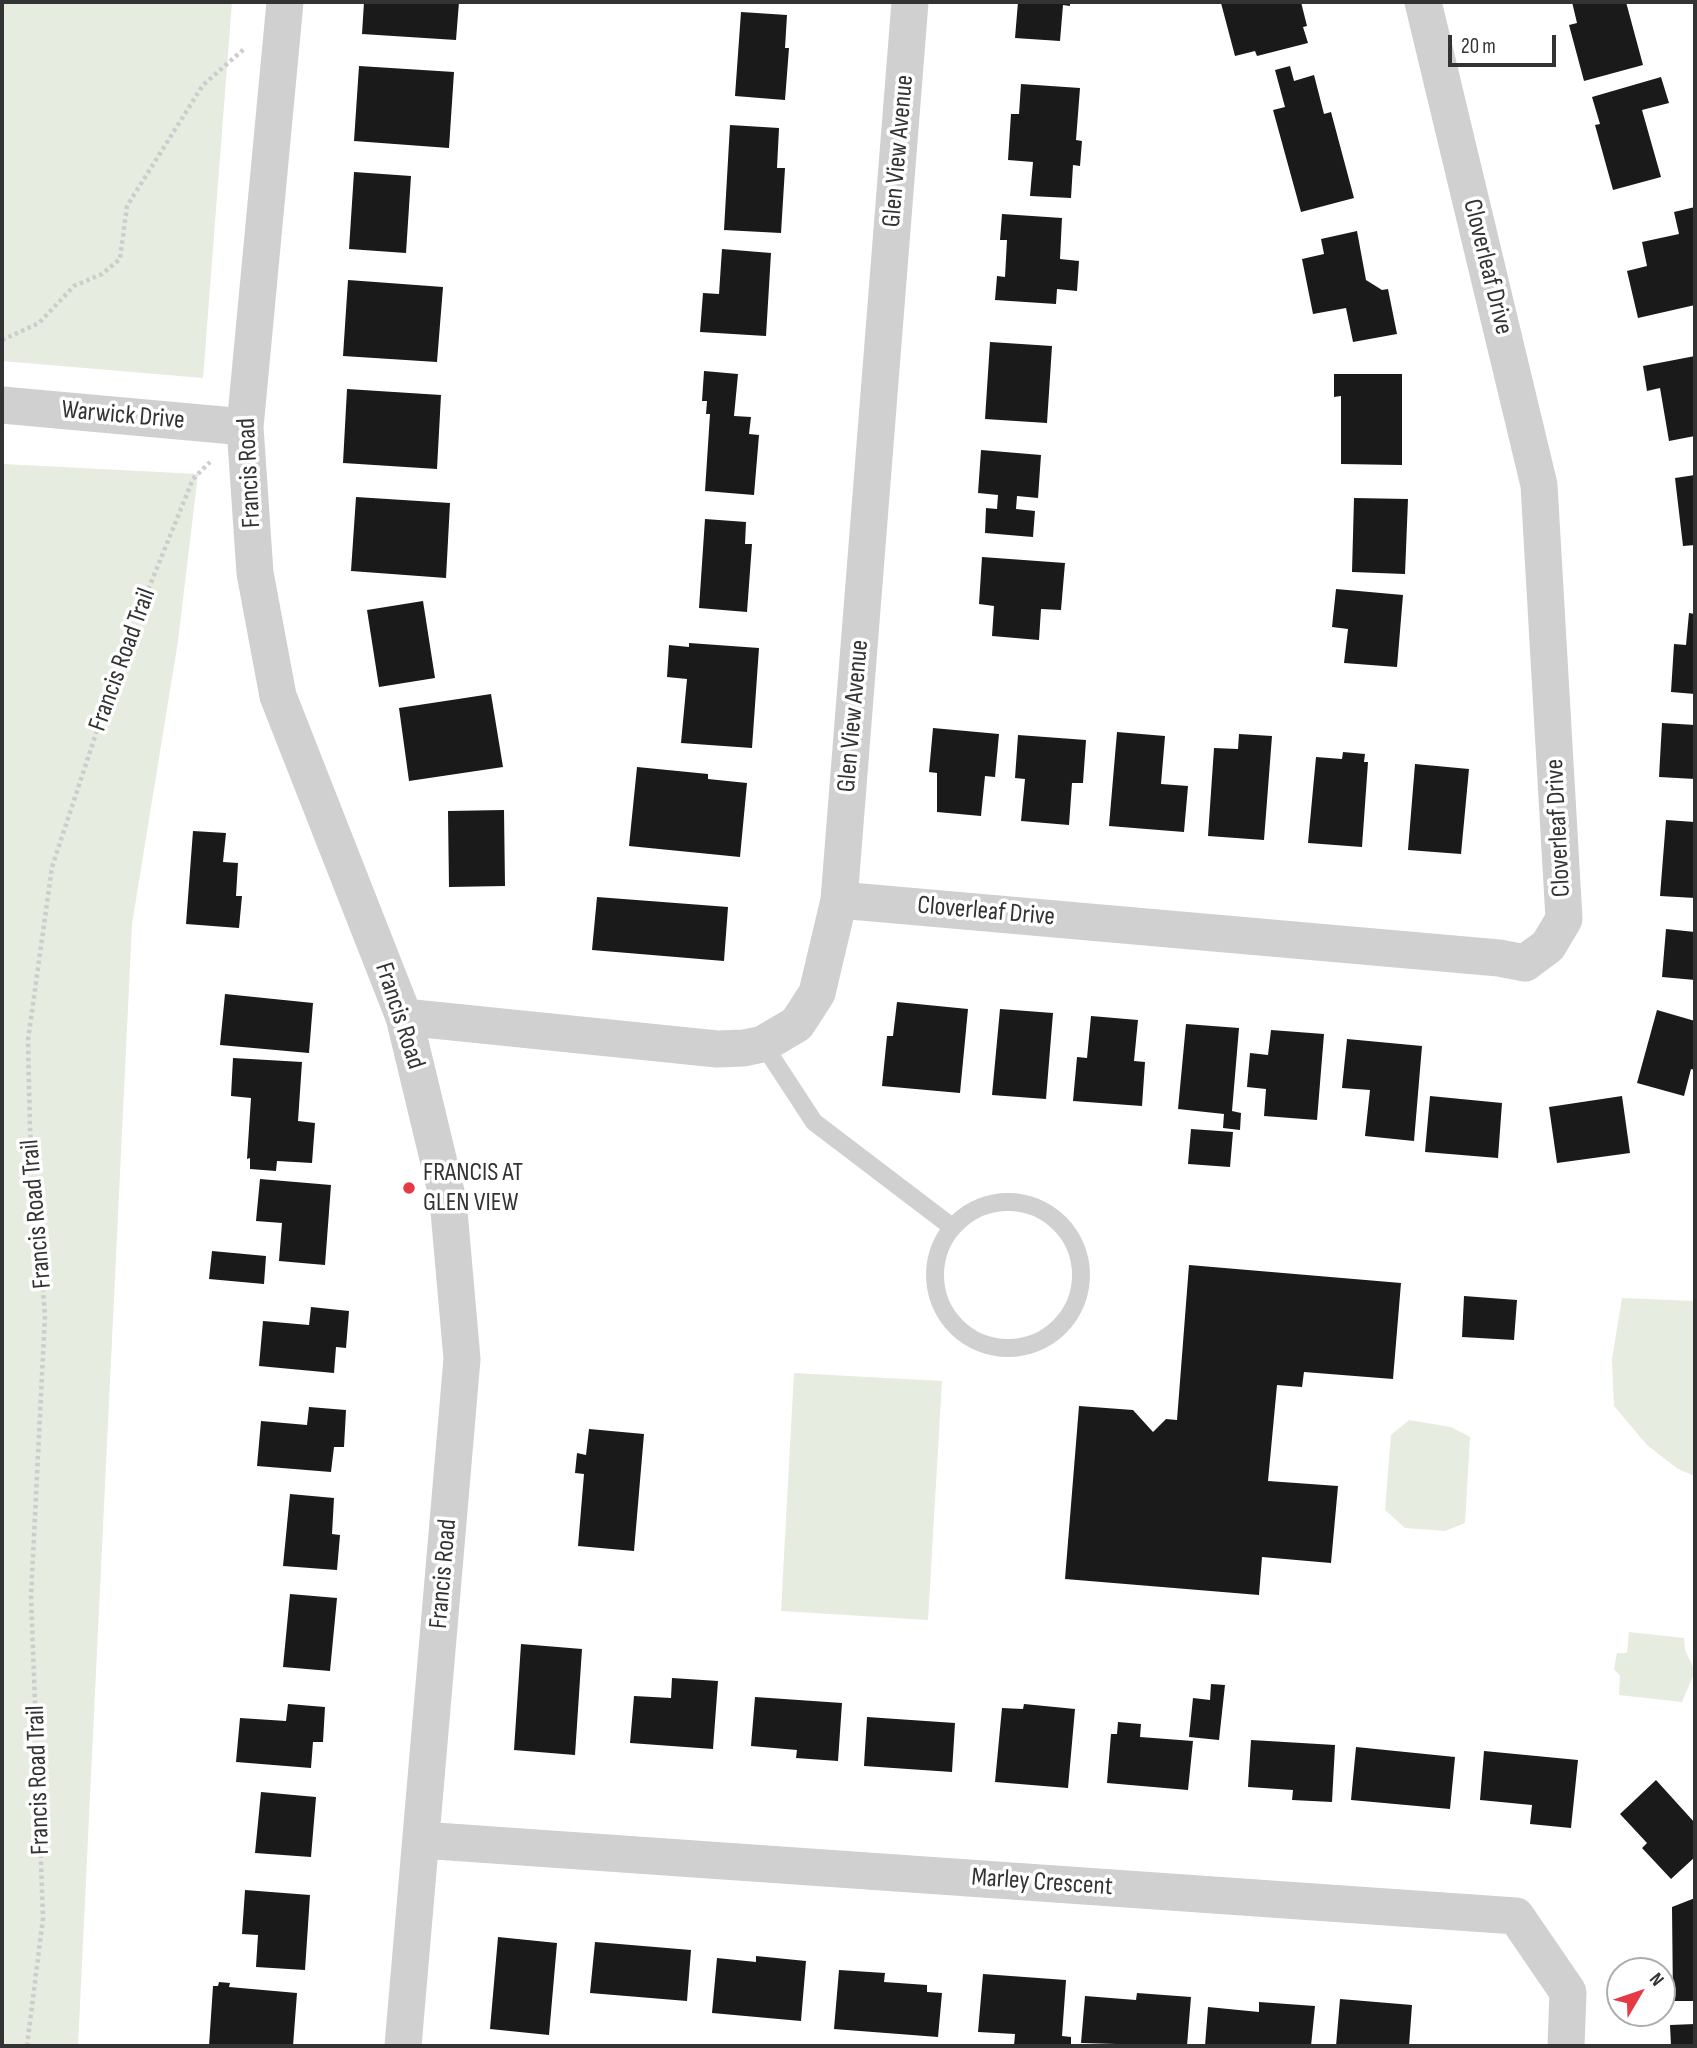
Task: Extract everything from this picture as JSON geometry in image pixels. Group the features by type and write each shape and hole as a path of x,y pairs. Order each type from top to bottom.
{"street":[{"name":"Glen View Avenue","path":"404,1017 717,1049 763,1044 797,1024 817,993 839,900 910,2"},
{"name":"Cloverleaf Drive","path":"839,900 1499,958 1525,963 1548,946 1564,919 1539,485 1423,2"},
{"name":"Francis Road","path":"285,8 245,427 255,573 278,696 404,1017 448,1200 462,1359 402,2046"},
{"name":"Warwick Drive","path":"2,405 245,427"},
{"name":"Marley Crescent","path":"421,1840 1516,1916 1568,1992 1566,2046"}],"lane":[{"path":"763,1044 814,1122 952,1227"},
{"path":"1010,1201 1042,1209 1068,1231 1081,1261 1080,1294 1065,1323 1038,1343 1006,1349 974,1341 948,1319 936,1289 936,1256 952,1227 978,1207 1010,1201"}],"path":[{"path":"2,340 39,323 74,286 102,274 120,259 127,206 203,85 285,8"},
{"name":"Francis Road Trail","path":"27,2046 43,1917 31,1596 45,1315 30,1130 28,1040 52,867 112,685 193,479 245,427"}],"shaded area":[{"path":"2,2 232,2 203,378 2,361"},
{"path":"2,464 198,474 178,641 132,924 78,2046 2,2046"},
{"path":"1622,1298 1695,1301 1695,1476 1678,1469 1647,1445 1614,1406 1612,1359"},
{"path":"794,1373 942,1381 928,1620 781,1611"},
{"path":"1409,1420 1451,1427 1470,1437 1465,1523 1445,1531 1405,1528 1385,1510 1391,1435"},
{"path":"1629,1632 1684,1638 1685,1650 1695,1671 1682,1702 1619,1695 1620,1676 1614,1669 1617,1653 1627,1653"}],"building":[{"path":"364,2 459,2 456,40 362,34"},
{"path":"1018,2 1070,2 1070,6 1063,5 1060,41 1015,38"},
{"path":"1301,2 1307,26 1303,27 1308,43 1257,56 1255,51 1235,56 1221,3"},
{"path":"1572,2 1626,2 1643,65 1584,81 1569,25 1577,23"},
{"path":"741,12 787,15 785,48 789,48 785,100 735,96"},
{"path":"359,66 454,72 449,148 354,141"},
{"path":"1290,66 1294,81 1314,75 1324,114 1331,112 1354,198 1301,212 1273,110 1285,107 1275,70"},
{"path":"1661,77 1669,103 1642,110 1661,177 1613,190 1595,125 1600,124 1592,97"},
{"path":"1021,84 1080,88 1076,140 1082,141 1080,166 1073,165 1071,198 1030,196 1033,162 1008,160 1011,114 1019,114"},
{"path":"730,125 779,128 777,168 785,168 781,233 724,230"},
{"path":"354,172 411,176 406,253 349,249"},
{"path":"1695,207 1695,305 1638,318 1627,271 1647,266 1642,242 1679,234 1674,212"},
{"path":"1002,214 1062,218 1060,259 1079,261 1077,291 1057,289 1056,304 995,300 997,276 1005,277 1007,240 1000,240"},
{"path":"1357,231 1366,280 1382,290 1388,289 1397,334 1353,342 1346,308 1313,314 1302,259 1324,254 1321,239"},
{"path":"722,249 771,253 766,336 700,332 703,293 719,294"},
{"path":"348,280 443,287 437,362 343,356"},
{"path":"990,342 1052,346 1047,423 985,419"},
{"path":"1695,356 1695,436 1669,441 1660,388 1647,391 1643,366"},
{"path":"704,371 738,374 734,416 751,417 749,434 759,435 754,495 705,491 710,414 706,414 707,401 702,401"},
{"path":"1334,374 1402,374 1402,465 1341,464 1341,396 1334,397"},
{"path":"347,389 441,395 437,469 343,463"},
{"path":"981,450 1041,455 1038,498 1017,496 1016,509 1035,511 1033,537 985,533 986,508 997,509 998,495 978,493"},
{"path":"1695,475 1695,545 1683,546 1675,478"},
{"path":"356,497 450,503 446,578 351,571"},
{"path":"1354,498 1408,499 1405,574 1352,572"},
{"path":"705,519 746,522 745,544 752,544 747,612 699,608"},
{"path":"982,557 1065,563 1061,610 1041,609 1039,640 992,636 994,606 979,604"},
{"path":"1336,589 1403,595 1397,667 1344,663 1348,629 1332,627"},
{"path":"423,601 435,678 379,687 367,610"},
{"path":"1689,613 1695,614 1695,694 1671,692 1674,644 1686,645"},
{"path":"689,643 759,648 752,748 681,743 687,679 667,677 669,645 689,647"},
{"path":"491,694 503,767 409,781 399,708"},
{"path":"1662,723 1695,725 1695,779 1659,777"},
{"path":"933,728 999,734 995,777 985,776 981,816 937,812 937,773 929,772"},
{"path":"1117,732 1165,736 1161,784 1188,786 1184,832 1109,826"},
{"path":"1239,734 1272,736 1264,840 1208,836 1214,748 1238,749"},
{"path":"1018,735 1086,740 1083,783 1072,783 1069,825 1021,821 1025,779 1015,778"},
{"path":"1343,752 1365,754 1364,762 1368,762 1362,847 1308,843 1316,757 1342,759"},
{"path":"1415,764 1469,769 1461,854 1408,850"},
{"path":"637,767 708,774 708,779 747,783 740,857 629,846"},
{"path":"504,810 505,886 449,887 448,811"},
{"path":"1666,820 1695,822 1695,898 1660,896"},
{"path":"193,831 226,833 223,862 238,863 236,896 242,896 239,928 186,924"},
{"path":"597,897 728,907 724,961 592,950"},
{"path":"1666,929 1695,932 1695,980 1662,977"},
{"path":"225,994 313,1003 309,1053 220,1045"},
{"path":"897,1002 968,1009 960,1093 882,1086 887,1036 893,1036"},
{"path":"1000,1009 1053,1013 1046,1099 992,1095"},
{"path":"1657,1010 1695,1021 1695,1070 1691,1069 1684,1096 1637,1083"},
{"path":"1091,1016 1138,1020 1134,1061 1145,1062 1142,1106 1073,1101 1077,1057 1087,1058"},
{"path":"1186,1024 1239,1028 1232,1111 1241,1113 1240,1130 1223,1128 1224,1114 1178,1109"},
{"path":"1271,1030 1324,1034 1317,1120 1264,1116 1266,1089 1247,1087 1250,1053 1268,1055"},
{"path":"1347,1039 1422,1046 1414,1141 1365,1136 1370,1090 1342,1088"},
{"path":"233,1058 302,1062 298,1121 315,1123 312,1163 277,1161 276,1171 250,1169 250,1158 247,1159 251,1098 231,1096"},
{"path":"1430,1096 1502,1103 1498,1158 1425,1152"},
{"path":"1622,1096 1630,1153 1557,1163 1549,1107"},
{"path":"1191,1129 1233,1132 1230,1167 1188,1164"},
{"path":"260,1179 331,1185 325,1265 279,1261 282,1223 256,1221"},
{"path":"212,1251 266,1256 264,1284 209,1279"},
{"path":"1189,1265 1401,1283 1393,1379 1304,1372 1302,1387 1277,1385 1268,1481 1338,1486 1331,1563 1262,1557 1259,1595 1065,1579 1079,1406 1133,1410 1153,1432 1166,1419 1177,1420"},
{"path":"1464,1296 1517,1300 1514,1340 1462,1337"},
{"path":"311,1307 349,1311 346,1348 336,1347 334,1373 259,1366 263,1321 309,1325"},
{"path":"309,1407 346,1410 344,1447 334,1447 331,1472 257,1466 261,1421 307,1425"},
{"path":"589,1429 644,1434 634,1551 578,1546 584,1474 575,1473 577,1453 586,1455"},
{"path":"290,1494 334,1498 332,1534 340,1535 337,1570 283,1566"},
{"path":"290,1594 337,1598 330,1671 283,1667"},
{"path":"521,1644 582,1649 575,1755 514,1750"},
{"path":"672,1678 718,1681 713,1749 630,1743 634,1696 671,1698"},
{"path":"1211,1684 1225,1685 1219,1740 1189,1737 1193,1698 1210,1700"},
{"path":"755,1697 842,1703 838,1761 796,1758 797,1750 751,1746"},
{"path":"288,1704 325,1707 323,1742 313,1742 311,1768 236,1762 240,1718 286,1721"},
{"path":"1024,1704 1075,1709 1068,1788 995,1782 1002,1708 1023,1709"},
{"path":"867,1717 955,1723 952,1772 864,1766"},
{"path":"1118,1722 1141,1724 1140,1737 1193,1741 1188,1790 1107,1783 1111,1734 1117,1734"},
{"path":"1251,1740 1335,1745 1332,1802 1292,1800 1293,1790 1248,1787"},
{"path":"1356,1747 1455,1757 1450,1809 1351,1800"},
{"path":"1484,1751 1578,1760 1571,1828 1530,1824 1532,1805 1480,1800"},
{"path":"1656,1780 1695,1823 1695,1857 1671,1879 1642,1848 1647,1843 1620,1814"},
{"path":"261,1792 316,1797 311,1857 255,1853"},
{"path":"245,1890 310,1895 305,1970 256,1967 258,1935 242,1934"},
{"path":"1695,1898 1695,2001 1676,2001 1672,1907"},
{"path":"498,1937 557,1943 549,2035 490,2029"},
{"path":"595,1942 691,1950 687,2001 590,1993"},
{"path":"756,1956 806,1961 801,2021 712,2013 717,1958 756,1962"},
{"path":"839,1970 885,1973 884,1982 927,1985 927,1992 942,1993 938,2037 834,2029"},
{"path":"983,1974 1066,1980 1062,2036 1071,2037 1071,2046 1014,2046 1015,2034 978,2032"},
{"path":"219,1982 230,1983 229,1987 297,1993 293,2046 209,2046 213,1986 218,1986"},
{"path":"1137,1993 1191,1997 1187,2046 1081,2043 1085,1996 1136,2000"},
{"path":"1340,1999 1412,2005 1409,2046 1336,2046"},
{"path":"1259,2002 1315,2006 1311,2046 1205,2046 1208,2007 1259,2012"},
{"path":"1695,2024 1695,2046 1671,2046 1670,2027"}],"place":[{"name":"FRANCIS AT GLEN VIEW","path":"409,1188"}]}
